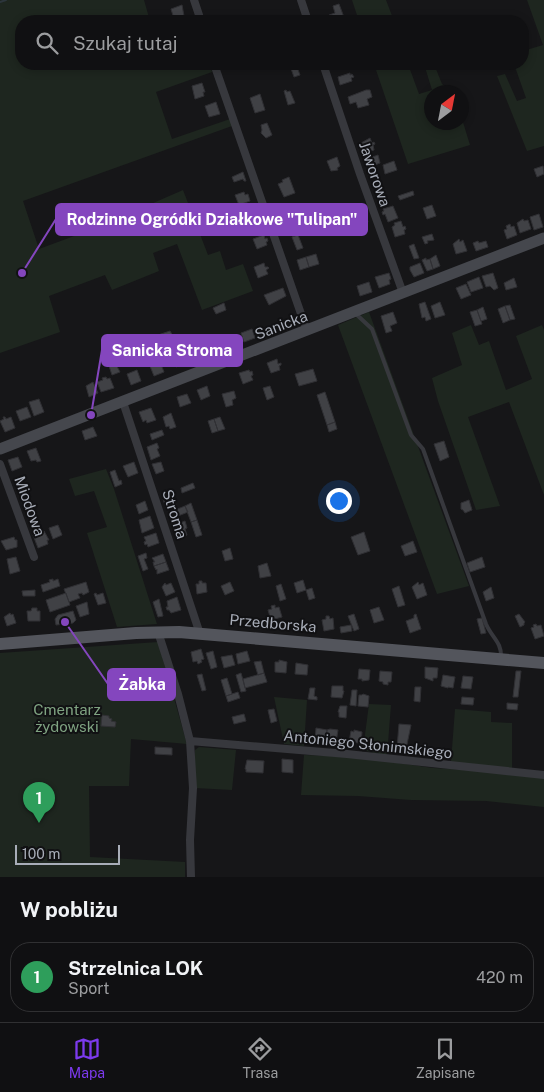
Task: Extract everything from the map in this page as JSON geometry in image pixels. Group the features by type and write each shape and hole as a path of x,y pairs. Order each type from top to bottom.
{"main road":[{"name":"Przedborska","path":"0,644 158,632 544,663"}],"street":[{"path":"194,0 199,15"},
{"path":"301,0 306,15"},
{"path":"216,70 307,331"},
{"name":"Jaworowa","path":"325,70 403,293"},
{"name":"Sanicka","path":"0,450 544,238"},
{"name":"Stroma","path":"123,402 200,634"},
{"name":"Miodowa","path":"0,464 34,557"},
{"path":"158,632 178,694 190,741 193,788 190,840 191,877"},
{"name":"Antoniego Słonimskiego","path":"190,741 347,754 544,774"}],"lane":[{"path":"355,312 372,329 411,435 423,449 488,628 502,649 501,659"}],"green space":[{"path":"0,0 144,0 148,15 15,15 15,70 212,70 212,72 156,92 172,139 230,119 232,126 23,201 39,249 96,228 183,190 208,255 220,251 226,270 243,264 253,291 202,310 177,244 153,253 159,271 112,290 105,275 49,296 60,332 0,353"},
{"path":"352,0 386,0 392,15 357,15"},
{"path":"527,0 544,0 544,146 527,151 497,76 505,74 517,101 526,98 516,70 529,70 529,49 543,45"},
{"path":"376,70 410,70 419,94 424,92 424,130 465,130 470,145 408,164"},
{"path":"426,70 436,70 443,85 430,85"},
{"path":"369,312 469,586 437,594 338,325"},
{"path":"471,325 479,345 489,341 506,390 532,379 516,336 542,325 544,330 544,495 509,402 468,417 500,506 476,510 438,401 432,378 462,365 452,333"},
{"path":"106,469 157,624 117,627 87,533 107,527 94,491 75,496 69,479"},
{"name":"Cmentarz żydowski","path":"158,642 187,744 131,739 129,786 89,786 90,857 185,862 185,877 0,877 0,653"},
{"path":"274,697 307,700 304,746 284,744"},
{"path":"369,704 391,705 387,756 363,750"},
{"path":"455,709 491,712 491,722 512,723 512,769 451,762"},
{"path":"199,747 236,750 232,790 195,788 195,750"},
{"path":"304,755 357,757 433,768 544,778 544,807 486,801 301,795"}],"building":[{"path":"339,4 343,15 329,15 335,13 333,6"},
{"path":"182,5 184,15 173,15 171,9"},
{"path":"291,70 298,70 300,75 294,77"},
{"path":"350,73 354,77 351,78 352,81 340,85 338,77"},
{"path":"202,83 205,92 203,92 204,96 195,99 192,86"},
{"path":"286,90 287,92 290,91 295,103 288,105 284,91"},
{"path":"370,90 372,97 367,99 369,105 358,108 356,102 350,104 348,97"},
{"path":"260,94 265,110 255,113 250,98"},
{"path":"216,102 220,114 209,117 205,106"},
{"path":"267,123 272,135 266,138 261,133 261,125"},
{"path":"370,138 372,143 374,142 375,144 373,145 374,150 365,153 361,143"},
{"path":"378,155 380,163 370,167 367,159"},
{"path":"337,157 340,166 337,168 338,170 331,171 327,161"},
{"path":"394,161 397,170 385,174 383,165"},
{"path":"543,166 544,174 537,177 534,169"},
{"path":"243,172 246,181 243,179 234,182 232,177"},
{"path":"289,177 295,193 284,197 278,184"},
{"path":"379,179 383,190 378,192 373,185 375,185 374,180"},
{"path":"413,191 414,195 400,200 398,196"},
{"path":"244,192 245,195 248,194 250,201 239,205 235,195"},
{"path":"432,205 436,216 427,219 423,208"},
{"path":"393,206 398,218 388,222 385,214 383,215 382,212 384,211 383,209"},
{"path":"364,211 368,222 358,225 354,215"},
{"path":"539,214 543,227 534,230 530,217"},
{"path":"523,219 524,221 528,220 531,229 520,233 517,223"},
{"path":"401,221 406,229 404,230 405,234 395,237 392,227 395,225 394,223"},
{"path":"510,224 511,227 514,226 517,235 507,239 504,230"},
{"path":"432,234 434,240 427,241 428,243 425,244 422,237"},
{"path":"264,235 268,241 266,242 267,245 257,249 253,239"},
{"path":"298,235 303,248 297,250 292,237"},
{"path":"459,239 460,242 463,240 467,251 456,254 453,244"},
{"path":"478,241 479,243 486,241 488,247 476,251 473,243"},
{"path":"414,244 419,258 414,259 409,246"},
{"path":"316,254 319,264 309,267 306,257"},
{"path":"436,255 440,266 433,269 430,259"},
{"path":"306,257 309,267 300,270 297,260"},
{"path":"426,258 426,260 430,259 433,269 427,271 422,260"},
{"path":"264,263 265,267 269,268 266,270 268,274 258,278 254,267"},
{"path":"420,263 424,273 414,277 410,267"},
{"path":"389,273 390,284 379,288 375,277"},
{"path":"493,273 498,288 494,290 490,286 486,287 482,276"},
{"path":"479,277 483,288 471,292 467,282"},
{"path":"514,278 517,287 506,290 504,283"},
{"path":"369,282 372,292 360,296 357,286"},
{"path":"466,284 471,295 461,299 456,288"},
{"path":"283,288 286,296 269,305 264,295"},
{"path":"425,302 431,319 426,321 425,317 422,318 419,304"},
{"path":"440,302 445,315 435,318 431,306"},
{"path":"224,303 226,310 216,314 213,308"},
{"path":"510,305 515,319 510,320 505,306"},
{"path":"505,306 510,320 503,323 498,309"},
{"path":"483,307 487,319 481,321 477,310"},
{"path":"477,310 482,324 475,326 470,312"},
{"path":"393,312 397,323 390,326 392,331 386,333 381,316"},
{"path":"252,329 255,338 244,342 241,333"},
{"path":"170,331 173,336 157,342 155,336"},
{"path":"179,354 180,356 183,354 186,363 176,367 172,356"},
{"path":"277,359 278,364 281,363 279,366 280,370 271,373 267,363"},
{"path":"114,361 120,372 112,375 108,363"},
{"path":"160,362 164,372 154,376 150,366"},
{"path":"313,369 317,381 299,386 295,374"},
{"path":"137,370 141,381 131,385 127,374"},
{"path":"249,370 250,372 252,371 253,375 251,376 253,380 243,384 239,373"},
{"path":"106,377 107,379 110,378 114,388 101,392 97,382"},
{"path":"93,382 98,393 89,397 86,386"},
{"path":"207,386 210,396 201,400 197,390"},
{"path":"270,386 274,397 267,400 263,388"},
{"path":"234,391 236,398 232,400 233,405 226,407 222,394"},
{"path":"325,392 335,422 327,425 317,395"},
{"path":"187,394 191,403 180,407 177,397"},
{"path":"39,399 44,412 34,416 29,402"},
{"path":"27,407 31,417 20,421 16,411"},
{"path":"151,408 156,420 147,423 146,420 143,422 139,412"},
{"path":"171,413 176,427 170,429 169,426 166,427 163,417"},
{"path":"3,417 6,419 11,417 15,428 5,432 0,421 4,419"},
{"path":"220,417 225,429 218,431 214,419"},
{"path":"214,419 218,431 212,433 208,421"},
{"path":"335,422 337,429 329,432 327,425"},
{"path":"93,427 97,436 85,440 82,431"},
{"path":"162,430 164,435 152,440 150,434"},
{"path":"444,441 449,457 440,461 434,444"},
{"path":"157,443 160,456 151,460 147,447"},
{"path":"36,448 41,461 37,462 36,460 31,461 27,451"},
{"path":"18,457 22,467 12,471 8,460"},
{"path":"134,462 138,473 128,477 123,466"},
{"path":"161,462 164,471 156,474 152,464"},
{"path":"115,470 122,484 115,487 110,472"},
{"path":"193,483 195,488 182,493 181,488"},
{"path":"173,495 176,505 166,508 163,499"},
{"path":"469,500 472,510 465,513 461,509 461,503"},
{"path":"145,501 148,510 139,514 136,505"},
{"path":"191,503 197,520 191,522 185,506"},
{"path":"185,506 188,512 178,516 175,510"},
{"path":"150,516 154,528 142,533 139,520"},
{"path":"197,520 202,535 196,537 191,522"},
{"path":"185,521 187,535 178,539 174,529 181,526 180,523"},
{"path":"58,525 62,535 53,539 49,528"},
{"path":"44,531 49,540 47,540 48,544 38,548 33,535"},
{"path":"364,532 370,551 358,555 351,537"},
{"path":"156,533 159,543 148,547 147,544 145,545 144,537"},
{"path":"14,537 17,540 17,547 6,550 1,541"},
{"path":"413,541 417,552 405,556 401,546"},
{"path":"230,548 233,559 225,561 222,551"},
{"path":"146,553 147,558 144,559 148,569 143,571 138,556"},
{"path":"163,554 166,562 154,566 153,562 155,562 152,558"},
{"path":"16,557 20,571 10,574 7,559"},
{"path":"482,557 485,567 470,572 467,563"},
{"path":"166,562 169,570 157,574 157,569 154,566"},
{"path":"267,563 271,576 260,578 258,566"},
{"path":"53,579 53,581 58,579 60,586 43,592 41,585"},
{"path":"303,580 306,590 297,593 294,583"},
{"path":"199,581 206,583 207,592 197,594 196,584 199,584"},
{"path":"86,582 89,592 83,595 82,593 78,594 80,598 69,602 64,589"},
{"path":"230,582 234,591 225,595 221,586"},
{"path":"418,582 419,585 423,583 427,595 417,599 412,587"},
{"path":"165,583 166,585 171,583 175,592 166,596 162,587"},
{"path":"281,584 286,599 280,601 276,586"},
{"path":"399,586 405,605 398,607 392,589"},
{"path":"491,587 494,598 486,601 483,592"},
{"path":"312,588 315,598 309,600 306,590"},
{"path":"35,590 35,596 23,596 22,591"},
{"path":"66,593 70,605 50,612 46,600"},
{"path":"96,593 97,595 103,593 106,603 98,605 94,594"},
{"path":"177,597 181,610 171,613 166,607 168,607 167,601"},
{"path":"159,599 163,616 158,617 153,602"},
{"path":"87,602 89,614 80,617 76,606"},
{"path":"275,605 275,608 279,607 282,617 271,620 268,610 272,609 271,606"},
{"path":"379,607 384,620 374,623 370,610"},
{"path":"32,608 37,608 37,611 40,611 40,621 28,621 27,611 31,611"},
{"path":"73,611 76,620 73,623 56,625 55,619 58,615"},
{"path":"10,613 11,615 13,614 16,623 7,626 4,617"},
{"path":"354,614 359,629 354,631 348,616"},
{"path":"416,614 421,629 410,633 406,621 414,618"},
{"path":"519,614 525,622 520,627 515,616"},
{"path":"326,616 329,616 330,619 333,618 334,629 324,631 322,620 326,619"},
{"path":"482,618 486,633 481,634 477,619"},
{"path":"536,624 537,626 541,625 544,636 535,639 531,628"},
{"path":"351,625 352,631 341,633 340,627"},
{"path":"201,649 204,659 198,664 197,661 193,662 191,652"},
{"path":"213,651 217,667 211,669 206,653"},
{"path":"247,651 250,661 238,664 236,654"},
{"path":"232,655 235,665 224,668 221,657"},
{"path":"279,660 287,662 286,673 275,672 275,662 279,662"},
{"path":"261,661 264,673 258,675 254,662"},
{"path":"296,663 308,665 307,675 295,674"},
{"path":"425,667 438,668 437,678 433,678 433,681 425,678"},
{"path":"359,669 370,670 369,680 362,681 362,679 358,679"},
{"path":"380,671 392,672 391,682 388,682 388,685 379,681"},
{"path":"516,671 521,671 518,697 513,697"},
{"path":"241,673 246,691 241,692 236,675"},
{"path":"264,673 267,682 245,688 243,679"},
{"path":"202,674 206,690 202,691 197,675"},
{"path":"443,675 455,677 453,688 441,686"},
{"path":"463,676 473,677 471,689 461,688"},
{"path":"227,678 232,694 226,696 221,680"},
{"path":"332,686 343,686 342,698 331,697"},
{"path":"415,687 421,687 420,702 414,701"},
{"path":"310,688 315,688 314,696 317,697 317,700 308,699"},
{"path":"352,690 357,690 356,706 350,705"},
{"path":"238,692 240,698 228,702 226,696"},
{"path":"359,695 369,696 368,707 358,706"},
{"path":"462,697 474,698 473,705 461,704"},
{"path":"507,703 518,704 517,710 507,709"},
{"path":"340,706 347,706 346,718 339,717"},
{"path":"274,709 277,721 271,723 268,710"},
{"path":"244,714 246,721 234,724 232,717"},
{"path":"102,715 109,716 112,719 111,721 116,722 115,727 101,726"},
{"path":"399,724 411,725 406,749 397,748"},
{"path":"316,728 327,730 326,742 315,741"},
{"path":"327,730 338,730 336,742 326,742"},
{"path":"354,730 362,732 361,743 349,742 351,731 354,732"},
{"path":"155,747 172,748 172,755 155,754"},
{"path":"282,759 293,760 293,773 282,772"},
{"path":"247,760 264,761 263,773 246,772"}],"waterway":[{"path":"0,2 6,0"}],"place":[{"name":"Rodzinne Ogródki Działkowe \"Tulipan\"","path":"22,273"},
{"name":"Sanicka Stroma","path":"91,415"},
{"name":"Żabka","path":"65,622"},
{"name":"Strzelnica LOK","path":"39,823"}]}
